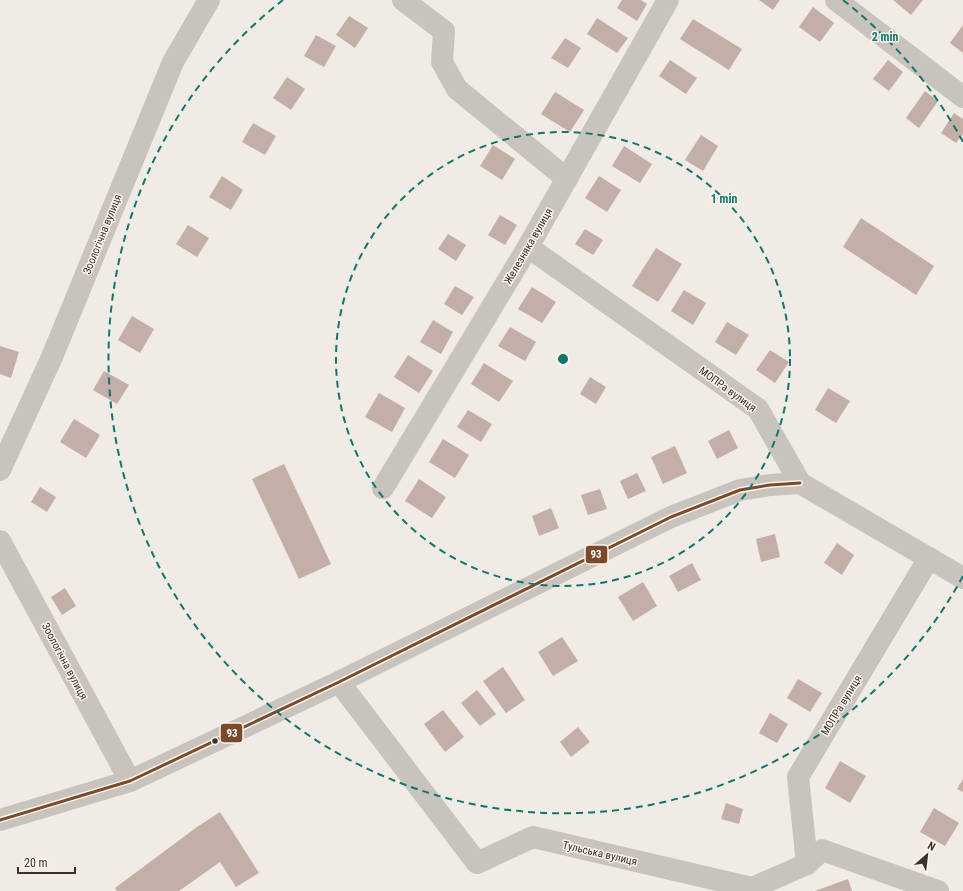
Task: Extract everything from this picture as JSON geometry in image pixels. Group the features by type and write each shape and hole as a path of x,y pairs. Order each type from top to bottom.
{"street":[{"name":"Зоологічна вулиця","path":"0,470 52,357 173,62 209,0"},
{"path":"403,0 444,31 442,62 457,89 567,179"},
{"name":"Железняка вулиця","path":"383,488 528,247 668,0"},
{"path":"836,0 963,97"},
{"name":"МОПРа вулиця","path":"528,247 758,409 800,483"},
{"path":"0,820 130,781 338,682 671,517 740,490 770,485 800,483 963,578"},
{"name":"Зоологічна вулиця","path":"0,541 130,781"},
{"name":"МОПРа вулиця","path":"807,864 798,777 929,558"},
{"name":"Тульська вулиця","path":"338,682 477,863 533,837 752,888 807,864 822,850 938,891"}],"building":[{"path":"622,0 641,0 647,4 637,21 617,8"},
{"path":"759,0 780,0 773,10"},
{"path":"893,0 923,0 911,15"},
{"path":"813,7 834,23 820,42 799,27"},
{"path":"349,16 368,28 355,48 336,35"},
{"path":"597,18 628,38 617,53 587,34"},
{"path":"693,19 742,49 729,70 680,39"},
{"path":"963,25 963,53 950,43"},
{"path":"316,35 336,46 324,67 304,56"},
{"path":"565,38 581,48 568,68 551,58"},
{"path":"670,60 697,78 686,94 659,76"},
{"path":"888,60 903,72 889,91 873,79"},
{"path":"287,77 305,89 291,110 273,98"},
{"path":"925,91 938,101 919,128 906,118"},
{"path":"555,92 584,110 570,132 541,114"},
{"path":"954,113 963,119 963,134 956,143 941,133"},
{"path":"253,123 276,136 265,155 242,142"},
{"path":"701,135 718,146 703,171 685,160"},
{"path":"493,145 515,159 502,180 480,166"},
{"path":"624,146 652,164 640,183 612,166"},
{"path":"222,176 243,190 231,210 209,197"},
{"path":"599,176 621,190 607,212 585,198"},
{"path":"500,215 517,225 505,245 488,235"},
{"path":"861,218 934,266 916,295 843,247"},
{"path":"188,225 209,238 197,257 176,244"},
{"path":"585,229 603,240 593,255 575,244"},
{"path":"448,234 466,245 456,261 438,249"},
{"path":"656,248 682,264 658,302 632,286"},
{"path":"455,286 474,297 462,315 444,304"},
{"path":"532,287 556,302 542,323 518,309"},
{"path":"684,290 706,303 693,325 671,311"},
{"path":"132,316 154,329 140,353 118,340"},
{"path":"433,320 453,332 441,354 420,342"},
{"path":"727,322 749,335 736,355 715,342"},
{"path":"510,327 536,342 525,361 498,346"},
{"path":"0,346 19,352 11,378 0,374"},
{"path":"770,350 789,362 775,383 756,370"},
{"path":"408,355 433,371 419,393 394,377"},
{"path":"484,363 513,381 499,402 471,384"},
{"path":"104,371 129,385 117,404 93,390"},
{"path":"590,377 606,387 596,404 580,394"},
{"path":"828,388 850,401 836,423 815,410"},
{"path":"379,393 405,408 392,432 365,417"},
{"path":"468,410 492,424 481,442 457,427"},
{"path":"74,419 100,435 86,458 60,442"},
{"path":"729,430 738,448 717,459 708,441"},
{"path":"443,439 469,455 455,478 429,462"},
{"path":"675,446 687,473 663,484 651,457"},
{"path":"284,464 331,564 299,579 252,479"},
{"path":"637,473 646,491 628,499 620,481"},
{"path":"419,479 446,497 432,518 405,501"},
{"path":"40,487 56,497 47,512 31,502"},
{"path":"600,489 607,509 588,515 581,495"},
{"path":"551,508 559,528 539,536 532,516"},
{"path":"775,534 780,557 761,562 756,539"},
{"path":"837,543 854,555 842,575 824,563"},
{"path":"692,563 701,580 678,592 669,576"},
{"path":"643,582 657,606 633,621 618,597"},
{"path":"65,588 76,606 62,615 51,597"},
{"path":"562,637 578,661 553,676 538,652"},
{"path":"503,667 525,700 506,713 483,681"},
{"path":"798,679 822,693 810,712 787,698"},
{"path":"477,690 496,714 480,726 461,703"},
{"path":"443,710 464,737 445,752 424,724"},
{"path":"770,713 788,724 777,743 759,733"},
{"path":"578,727 590,742 571,757 560,742"},
{"path":"840,761 866,776 850,803 825,788"},
{"path":"963,779 963,792 957,789"},
{"path":"726,803 743,809 739,824 721,819"},
{"path":"934,808 959,823 945,846 920,832"},
{"path":"220,812 259,873 236,887 220,862 179,891 117,891 115,888 197,827"},
{"path":"848,879 852,891 815,891"}],"transit line":[{"name":"93","path":"0,820 130,781 339,682 671,517 740,490 770,485 800,483"}]}
